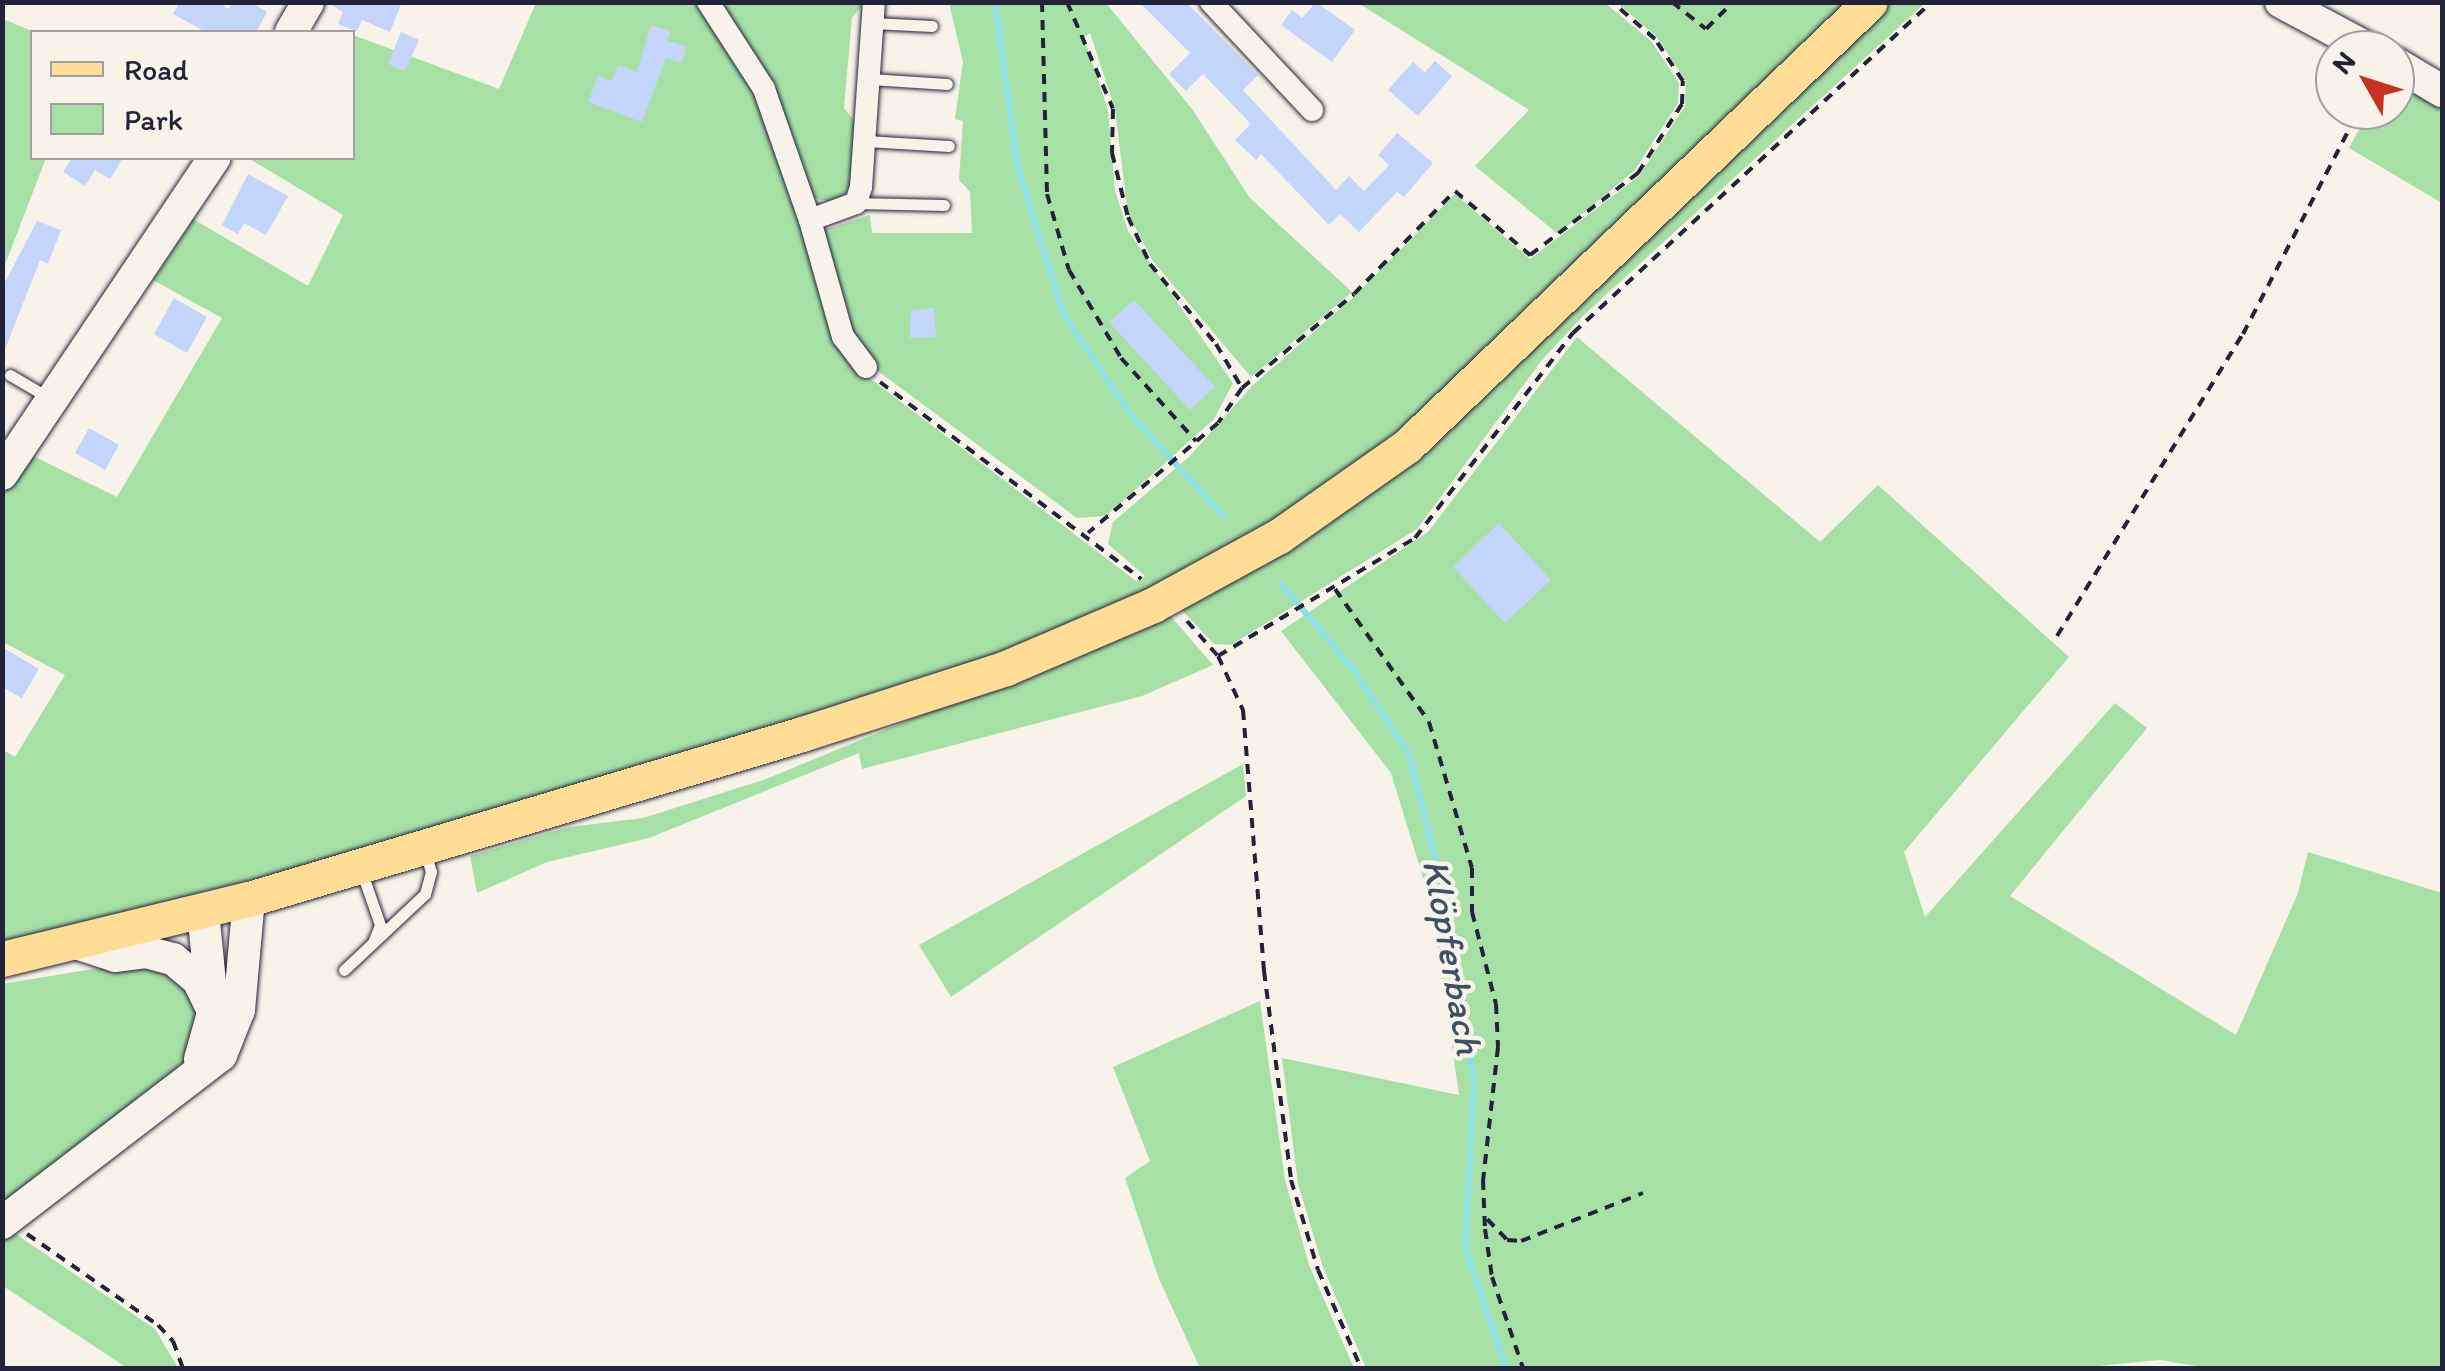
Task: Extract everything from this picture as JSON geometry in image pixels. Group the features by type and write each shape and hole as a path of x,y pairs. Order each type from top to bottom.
{"main road":[{"path":"292,30 308,2"},
{"path":"2,959 79,944 249,899 424,847 1006,668 1154,605 1279,536 1407,446 1464,397 1870,2"},
{"path":"2282,2 2334,30"},
{"path":"2415,75 2442,91"},
{"path":"2,474 213,160"},
{"path":"4,1221 212,1066 231,1036 249,899"},
{"path":"174,1092 200,1059 213,1013 202,911"},
{"path":"79,944 114,956 146,952 173,959 198,980 213,1013"}],"street":[{"path":"708,2 764,89 810,220 843,337 866,368"},
{"path":"1210,2 1312,110"},
{"path":"810,220 856,203 866,140 873,13"}],"lane":[{"path":"873,13 932,26"},
{"path":"870,79 947,84"},
{"path":"866,140 949,146"},
{"path":"856,203 944,205"},
{"path":"10,375 50,398"},
{"path":"344,970 425,894 431,872 424,847"},
{"path":"359,866 380,925 371,946"}],"path":[{"path":"1042,2 1047,194 1069,270 1122,358 1197,442"},
{"path":"1067,2 1112,110 1112,153 1128,217 1150,264 1216,344 1242,388"},
{"path":"1088,533 1188,451 1242,388 1354,294 1455,191 1530,254 1561,238 1638,173 1682,104 1683,81 1655,39 1612,2"},
{"path":"1672,2 1706,29 1732,2"},
{"path":"1218,656 1335,590 1430,524 1572,333 1932,2"},
{"path":"2057,636 2243,334 2349,130"},
{"path":"866,368 1088,533 1141,579"},
{"path":"1335,590 1430,722 1472,868 1472,912 1493,990 1498,1047 1483,1180 1492,1277 1523,1368"},
{"path":"1187,621 1218,656 1244,710 1264,971 1291,1180 1318,1270 1360,1368"},
{"path":"1487,1218 1506,1240 1521,1241 1643,1194"},
{"path":"4,1221 158,1325 174,1341 183,1368"}],"green space":[{"path":"536,3 701,3 751,86 859,370 1136,581 1145,576 1108,544 1113,522 1189,457 1253,385 1356,295 1455,194 1530,259 1639,176 1685,106 1686,81 1656,36 1617,3 1852,3 1407,430 1209,563 1028,648 304,866 3,946 3,750 15,757 65,675 3,642 2,493 27,453 117,497 222,318 153,280 193,219 308,286 343,215 251,160 355,160 355,36 499,89"},
{"path":"718,3 864,3 852,18 844,108 856,123 852,184 837,203 808,197"},
{"path":"949,3 1106,3 1192,109 1250,198 1352,292 1251,377 1153,261 1128,214 1115,109 1090,33 1084,38 1108,110 1115,191 1128,231 1233,383 1214,419 1106,516 1077,518 875,369 847,334 821,231 870,215 872,233 972,233 970,192 959,180 963,121 955,119 963,62"},
{"path":"1358,3 1605,3 1651,41 1679,83 1678,103 1635,170 1558,234 1475,166 1529,110"},
{"path":"1887,3 1925,3 1585,314 1542,360 1417,529 1231,645 1214,644 1179,607 1454,425"},
{"path":"3,19 30,30 30,160 45,160 3,270"},
{"path":"2415,85 2442,101 2442,203 2349,148 2359,130 2415,130"},
{"path":"1577,337 1820,542 1878,485 2069,657 1904,852 1925,917 2115,703 2147,728 2010,896 2236,1035 2298,893 2308,852 2442,893 2442,1368 2209,1368 2160,1360 2077,1368 1366,1368 1323,1267 1298,1184 1282,1058 1459,1095 1432,907 1391,773 1281,631 1428,532"},
{"path":"1168,613 1213,665 1142,696 862,769 859,753 649,838 547,862 477,893 470,856 569,827 643,818 766,779"},
{"path":"1243,764 1246,796 951,997 919,945"},
{"path":"147,960 200,998 193,1058 2,1203 2,984"},
{"path":"1260,1001 1285,1180 1309,1265 1354,1368 1200,1368 1159,1279 1125,1178 1150,1161 1113,1067"},
{"path":"10,1230 155,1329 178,1368 127,1368 3,1286 2,1235"}],"building":[{"path":"180,2 217,2 229,9 233,2 250,2 267,12 257,30 202,30 173,14"},
{"path":"328,2 402,2 390,32 362,20 357,31 338,24 343,12"},
{"path":"1139,2 1186,2 1258,75 1243,90 1336,190 1349,176 1364,191 1389,165 1378,155 1397,133 1433,163 1404,197 1397,192 1359,232 1340,214 1329,225 1261,154 1256,160 1235,140 1251,124 1203,74 1186,91 1169,74 1190,53"},
{"path":"1316,2 1355,30 1332,62 1281,25 1292,10 1302,18"},
{"path":"651,25 670,31 667,41 686,46 682,63 666,58 642,122 588,102 598,76 612,81 618,65 637,72"},
{"path":"401,32 419,40 405,71 388,64"},
{"path":"1435,61 1452,76 1418,116 1388,90 1413,62 1425,72"},
{"path":"71,160 122,160 110,179 95,170 85,186 63,172"},
{"path":"248,174 288,196 266,235 244,223 238,234 222,225"},
{"path":"37,221 61,230 48,264 40,260 2,357 2,288"},
{"path":"174,298 207,317 187,353 154,334"},
{"path":"1134,300 1215,387 1190,410 1109,322"},
{"path":"934,308 936,337 910,338 911,310"},
{"path":"89,428 119,445 105,470 75,453"},
{"path":"1499,523 1551,580 1505,623 1453,567"},
{"path":"2,647 39,669 22,698 2,687"}],"waterway":[{"name":"Klöpferbach","path":"995,2 1017,165 1063,313 1131,415 1223,515"},
{"name":"Klöpferbach","path":"1282,585 1353,669 1409,754 1447,904 1474,1082 1465,1246 1506,1368"}]}
